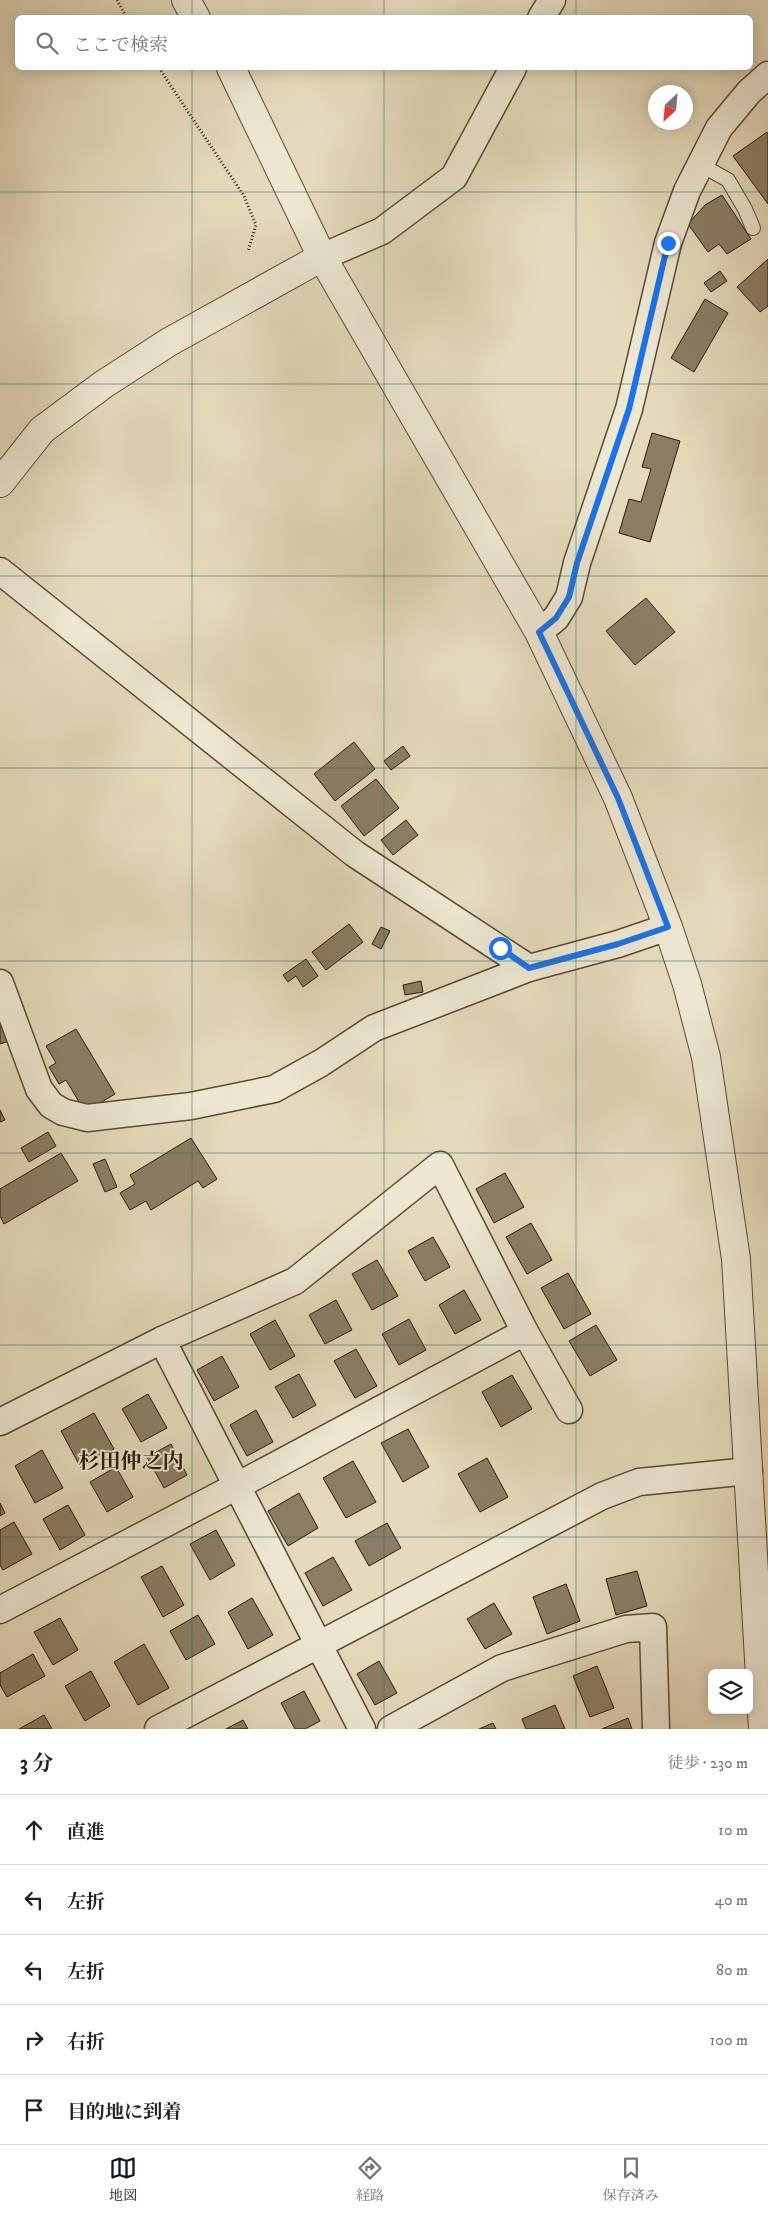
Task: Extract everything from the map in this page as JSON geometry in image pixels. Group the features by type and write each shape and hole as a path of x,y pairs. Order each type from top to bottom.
{"street":[{"path":"186,0 194,15"},
{"path":"544,15 552,0"},
{"path":"232,70 322,257 539,632 618,798 668,927 687,984 706,1057 736,1259 763,1729"},
{"path":"0,482 42,430 104,384 169,342 322,257 382,231 454,177 512,70"},
{"path":"539,632 556,618 569,597 577,563 629,409 668,243 687,191 719,128 749,92 768,75"},
{"path":"0,571 355,854 529,968"},
{"path":"0,984 39,1089 51,1105 63,1112 87,1118 191,1106 274,1089 321,1063 374,1028 529,968 618,944 668,927"},
{"path":"0,1422 162,1340 294,1281 440,1164 525,1332 569,1410"},
{"path":"0,1610 525,1332"},
{"path":"162,1340 362,1729"},
{"path":"158,1729 602,1496 639,1482 749,1471"},
{"path":"391,1729 502,1668 626,1629 653,1626 656,1729"}],"lane":[{"path":"700,165 728,180 745,209 753,228"}],"path":[{"path":"116,0 125,15"},
{"path":"160,70 244,196 256,225 248,251"}],"building":[{"path":"767,132 768,134 768,204 733,156"},
{"path":"722,195 751,239 727,254 719,244 708,252 688,224 705,205"},
{"path":"768,259 768,306 760,312 737,287"},
{"path":"720,271 727,281 711,292 704,283"},
{"path":"705,299 728,313 694,372 671,358"},
{"path":"652,433 680,441 650,542 619,533 629,499 641,502 651,469 642,467"},
{"path":"646,598 675,632 635,665 606,631"},
{"path":"354,742 375,769 335,801 314,774"},
{"path":"403,746 410,756 391,770 384,761"},
{"path":"376,779 399,808 364,836 341,806"},
{"path":"406,820 418,835 393,855 381,840"},
{"path":"349,924 363,942 326,970 312,952"},
{"path":"381,927 390,931 381,949 372,944"},
{"path":"306,959 318,976 303,987 296,976 288,982 283,975"},
{"path":"421,981 423,992 405,995 403,985"},
{"path":"4,1022 12,1040 0,1044 0,1024"},
{"path":"76,1029 115,1094 85,1112 66,1080 59,1084 49,1067 56,1063 46,1046"},
{"path":"0,1110 5,1120 0,1122"},
{"path":"48,1132 56,1146 29,1162 21,1148"},
{"path":"191,1138 217,1179 203,1188 198,1181 151,1210 146,1201 130,1210 120,1193 135,1184 130,1175"},
{"path":"61,1153 78,1181 4,1224 0,1216 0,1189"},
{"path":"105,1159 117,1187 105,1192 93,1164"},
{"path":"505,1173 524,1207 494,1223 476,1189"},
{"path":"531,1223 552,1260 527,1274 506,1237"},
{"path":"433,1237 450,1267 425,1281 408,1251"},
{"path":"377,1260 398,1296 372,1310 352,1274"},
{"path":"568,1273 591,1314 564,1329 541,1288"},
{"path":"464,1290 481,1320 455,1334 439,1305"},
{"path":"336,1300 352,1330 325,1344 309,1315"},
{"path":"409,1319 426,1350 399,1365 382,1334"},
{"path":"275,1320 295,1356 270,1370 250,1334"},
{"path":"596,1325 617,1360 590,1376 569,1341"},
{"path":"356,1349 377,1386 355,1398 334,1361"},
{"path":"222,1356 239,1387 214,1401 197,1370"},
{"path":"299,1374 316,1405 293,1418 275,1387"},
{"path":"512,1375 532,1409 501,1427 482,1392"},
{"path":"148,1394 167,1428 141,1442 122,1409"},
{"path":"256,1410 273,1442 247,1456 230,1425"},
{"path":"94,1413 114,1449 81,1468 61,1431"},
{"path":"408,1429 429,1467 403,1482 381,1443"},
{"path":"171,1444 187,1475 164,1488 147,1457"},
{"path":"42,1450 63,1488 35,1503 15,1466"},
{"path":"487,1458 508,1497 480,1512 458,1474"},
{"path":"353,1461 376,1502 346,1518 323,1478"},
{"path":"116,1467 133,1497 107,1512 90,1482"},
{"path":"299,1493 318,1528 288,1546 268,1511"},
{"path":"0,1503 5,1513 0,1516"},
{"path":"68,1505 85,1535 60,1550 43,1519"},
{"path":"14,1522 32,1554 3,1570 0,1565 0,1530"},
{"path":"387,1523 401,1548 369,1566 355,1541"},
{"path":"216,1530 235,1565 210,1580 190,1544"},
{"path":"333,1557 352,1590 323,1606 305,1573"},
{"path":"162,1566 184,1605 163,1617 141,1577"},
{"path":"637,1571 647,1606 616,1615 606,1579"},
{"path":"566,1584 580,1621 547,1634 533,1597"},
{"path":"252,1598 273,1635 248,1649 228,1612"},
{"path":"494,1603 512,1634 485,1649 467,1619"},
{"path":"198,1615 215,1644 186,1660 170,1631"},
{"path":"60,1618 78,1650 53,1665 34,1632"},
{"path":"144,1644 169,1688 138,1705 114,1662"},
{"path":"33,1654 45,1676 7,1697 0,1685 0,1673"},
{"path":"379,1661 397,1693 375,1705 357,1674"},
{"path":"597,1666 614,1708 590,1717 573,1676"},
{"path":"91,1671 110,1706 85,1721 65,1686"},
{"path":"304,1691 320,1721 305,1729 295,1729 281,1703"},
{"path":"555,1705 565,1729 526,1729 522,1719"},
{"path":"44,1715 52,1729 19,1729"},
{"path":"628,1718 632,1729 602,1729"},
{"path":"243,1720 248,1729 226,1729"},
{"path":"493,1723 496,1729 479,1729"}],"district":[{"name":"杉田仲之内","path":"131,1461"}],"route":[{"path":"500,948 529,968 618,944 668,927 618,798 539,632 556,618 569,597 577,563 629,409 668,243"}]}
